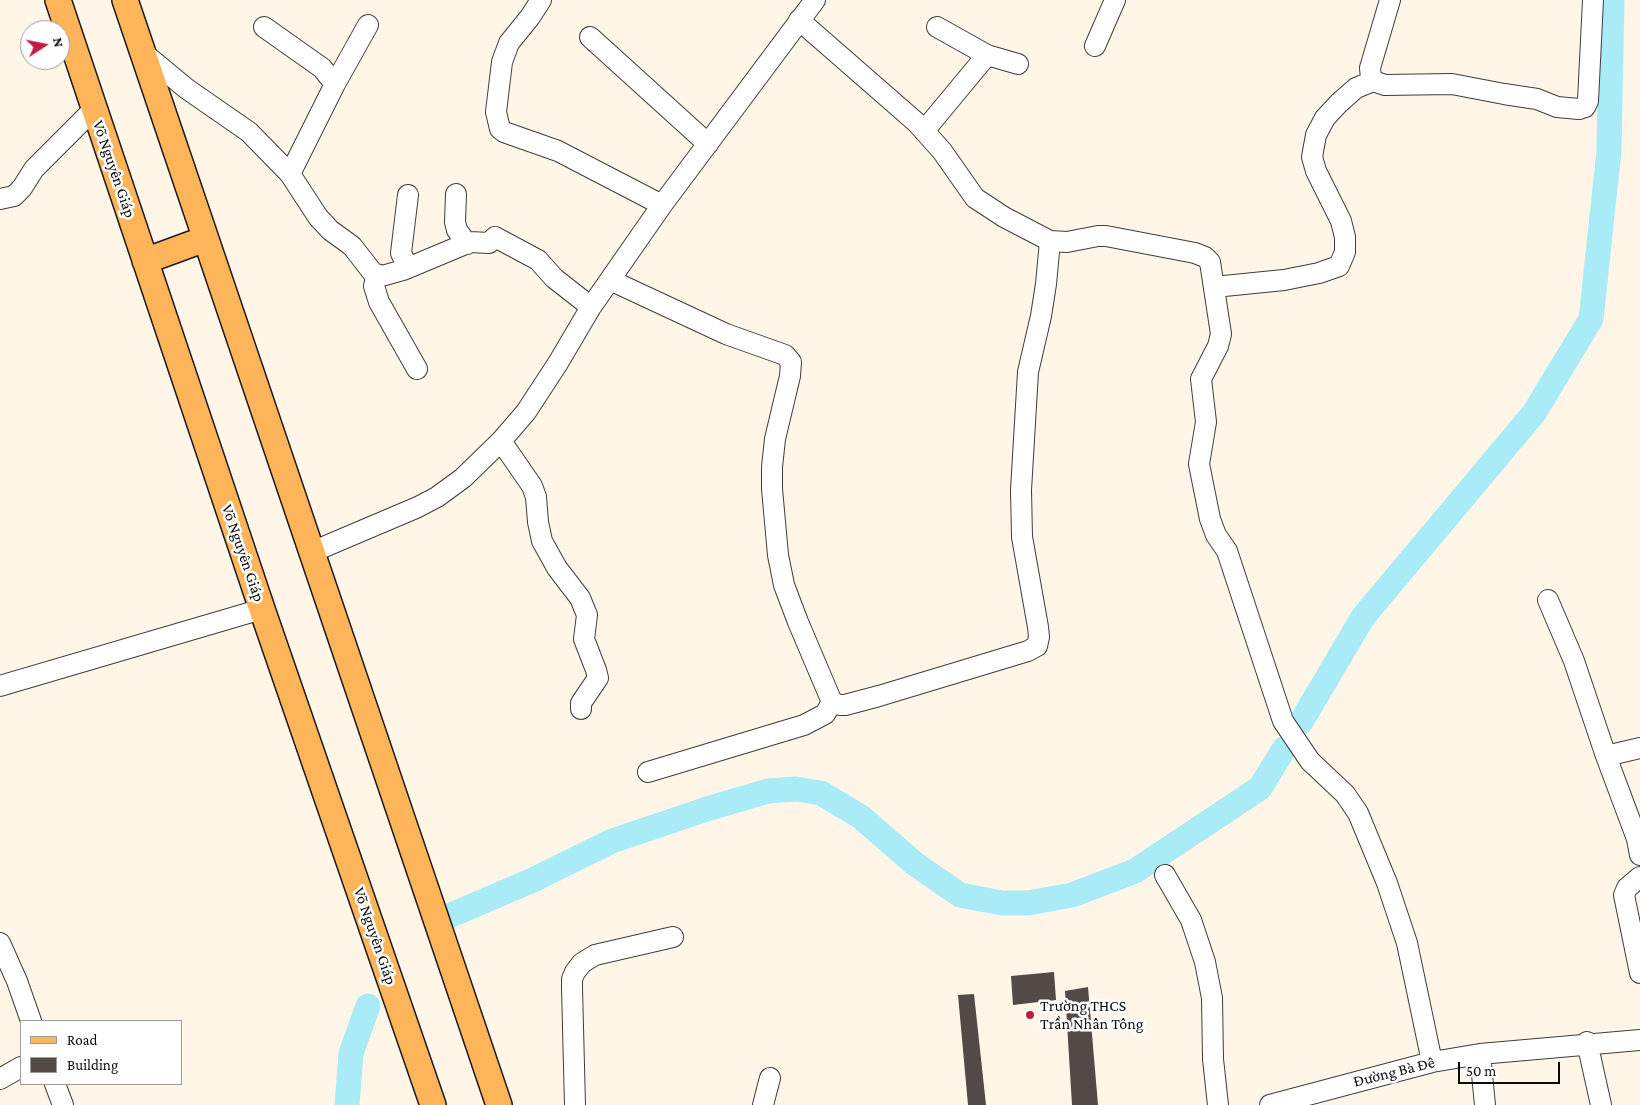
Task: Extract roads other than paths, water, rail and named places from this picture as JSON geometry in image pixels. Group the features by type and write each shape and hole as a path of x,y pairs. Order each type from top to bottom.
{"main road":[{"name":"Võ Nguyên Giáp","path":"58,0 262,609 433,1105"},
{"path":"124,0 499,1105"},
{"path":"145,261 205,239"}],"street":[{"path":"540,0 530,18 508,43 502,62 496,112 500,129 558,151 662,204"},
{"path":"312,552 410,511 437,496 462,478 501,441 526,412 591,307 662,204 815,0"},
{"path":"1095,46 1115,0"},
{"path":"1373,81 1370,68 1390,0"},
{"path":"1214,287 1284,280 1319,274 1339,266 1345,252 1345,237 1341,220 1316,171 1312,157 1316,135 1325,118 1356,88 1373,81 1385,85 1452,84 1537,99 1558,107 1585,107 1588,101 1593,0"},
{"path":"799,20 904,111 942,151 974,198 1004,217 1050,242 1067,242 1106,236 1195,253 1205,257 1210,262 1221,334 1218,346 1201,379 1206,422 1199,464 1210,519 1216,535 1227,551 1283,721 1310,761 1345,794 1358,813 1387,884 1407,943 1432,1062"},
{"path":"290,174 335,84 368,25"},
{"path":"264,27 322,68 335,84"},
{"path":"937,27 987,55 1018,64"},
{"path":"590,37 708,144"},
{"path":"141,51 187,89 249,132 290,174 318,217 330,230 352,246 373,273 382,276 408,268 467,244 489,243 495,238 519,248 538,260 554,278 591,307"},
{"path":"924,131 987,55"},
{"path":"0,199 14,196 22,188 34,169 94,109"},
{"path":"456,194 454,222 467,244"},
{"path":"408,195 401,253 408,268"},
{"path":"610,280 726,334 784,355 791,362 790,376 772,460 772,489 779,566 787,592 832,702 845,705 1028,651 1037,646 1039,642 1023,543 1021,499 1028,372 1041,316 1050,242"},
{"path":"377,275 374,286 376,293 417,369"},
{"path":"501,441 532,486 536,497 542,541 557,568 580,598 587,615 584,639 598,678 582,703 581,709"},
{"path":"1548,600 1574,661 1606,756 1637,839 1640,855"},
{"path":"0,686 262,609"},
{"path":"648,772 804,725 825,714 832,702"},
{"path":"1606,756 1640,748"},
{"path":"1165,875 1191,920 1205,962 1212,998 1213,1058 1218,1105"},
{"path":"1640,877 1627,888 1624,895 1640,973"},
{"path":"575,1105 572,988 575,972 582,963 595,955 673,937"},
{"path":"0,943 31,1020"},
{"name":"Đường Bà Đê","path":"1270,1105 1432,1062 1480,1054 1640,1040"},
{"path":"1587,1042 1601,1105"},
{"path":"1480,1054 1485,1105"},
{"path":"0,1079 20,1068"},
{"path":"763,1105 770,1078"},
{"path":"54,1085 63,1105"}],"waterway":[{"path":"1301,722 1363,617 1534,413 1591,319 1609,151 1612,0"},
{"path":"442,919 533,880 612,841 710,808 768,791 796,789 821,793 861,817 915,864 960,895 1002,903 1028,903 1072,895 1135,871 1260,788 1284,749"},
{"path":"347,1105 351,1053 368,1006"}],"place":[{"name":"Trường THCS Trần Nhân Tông","path":"1030,1015"}]}
